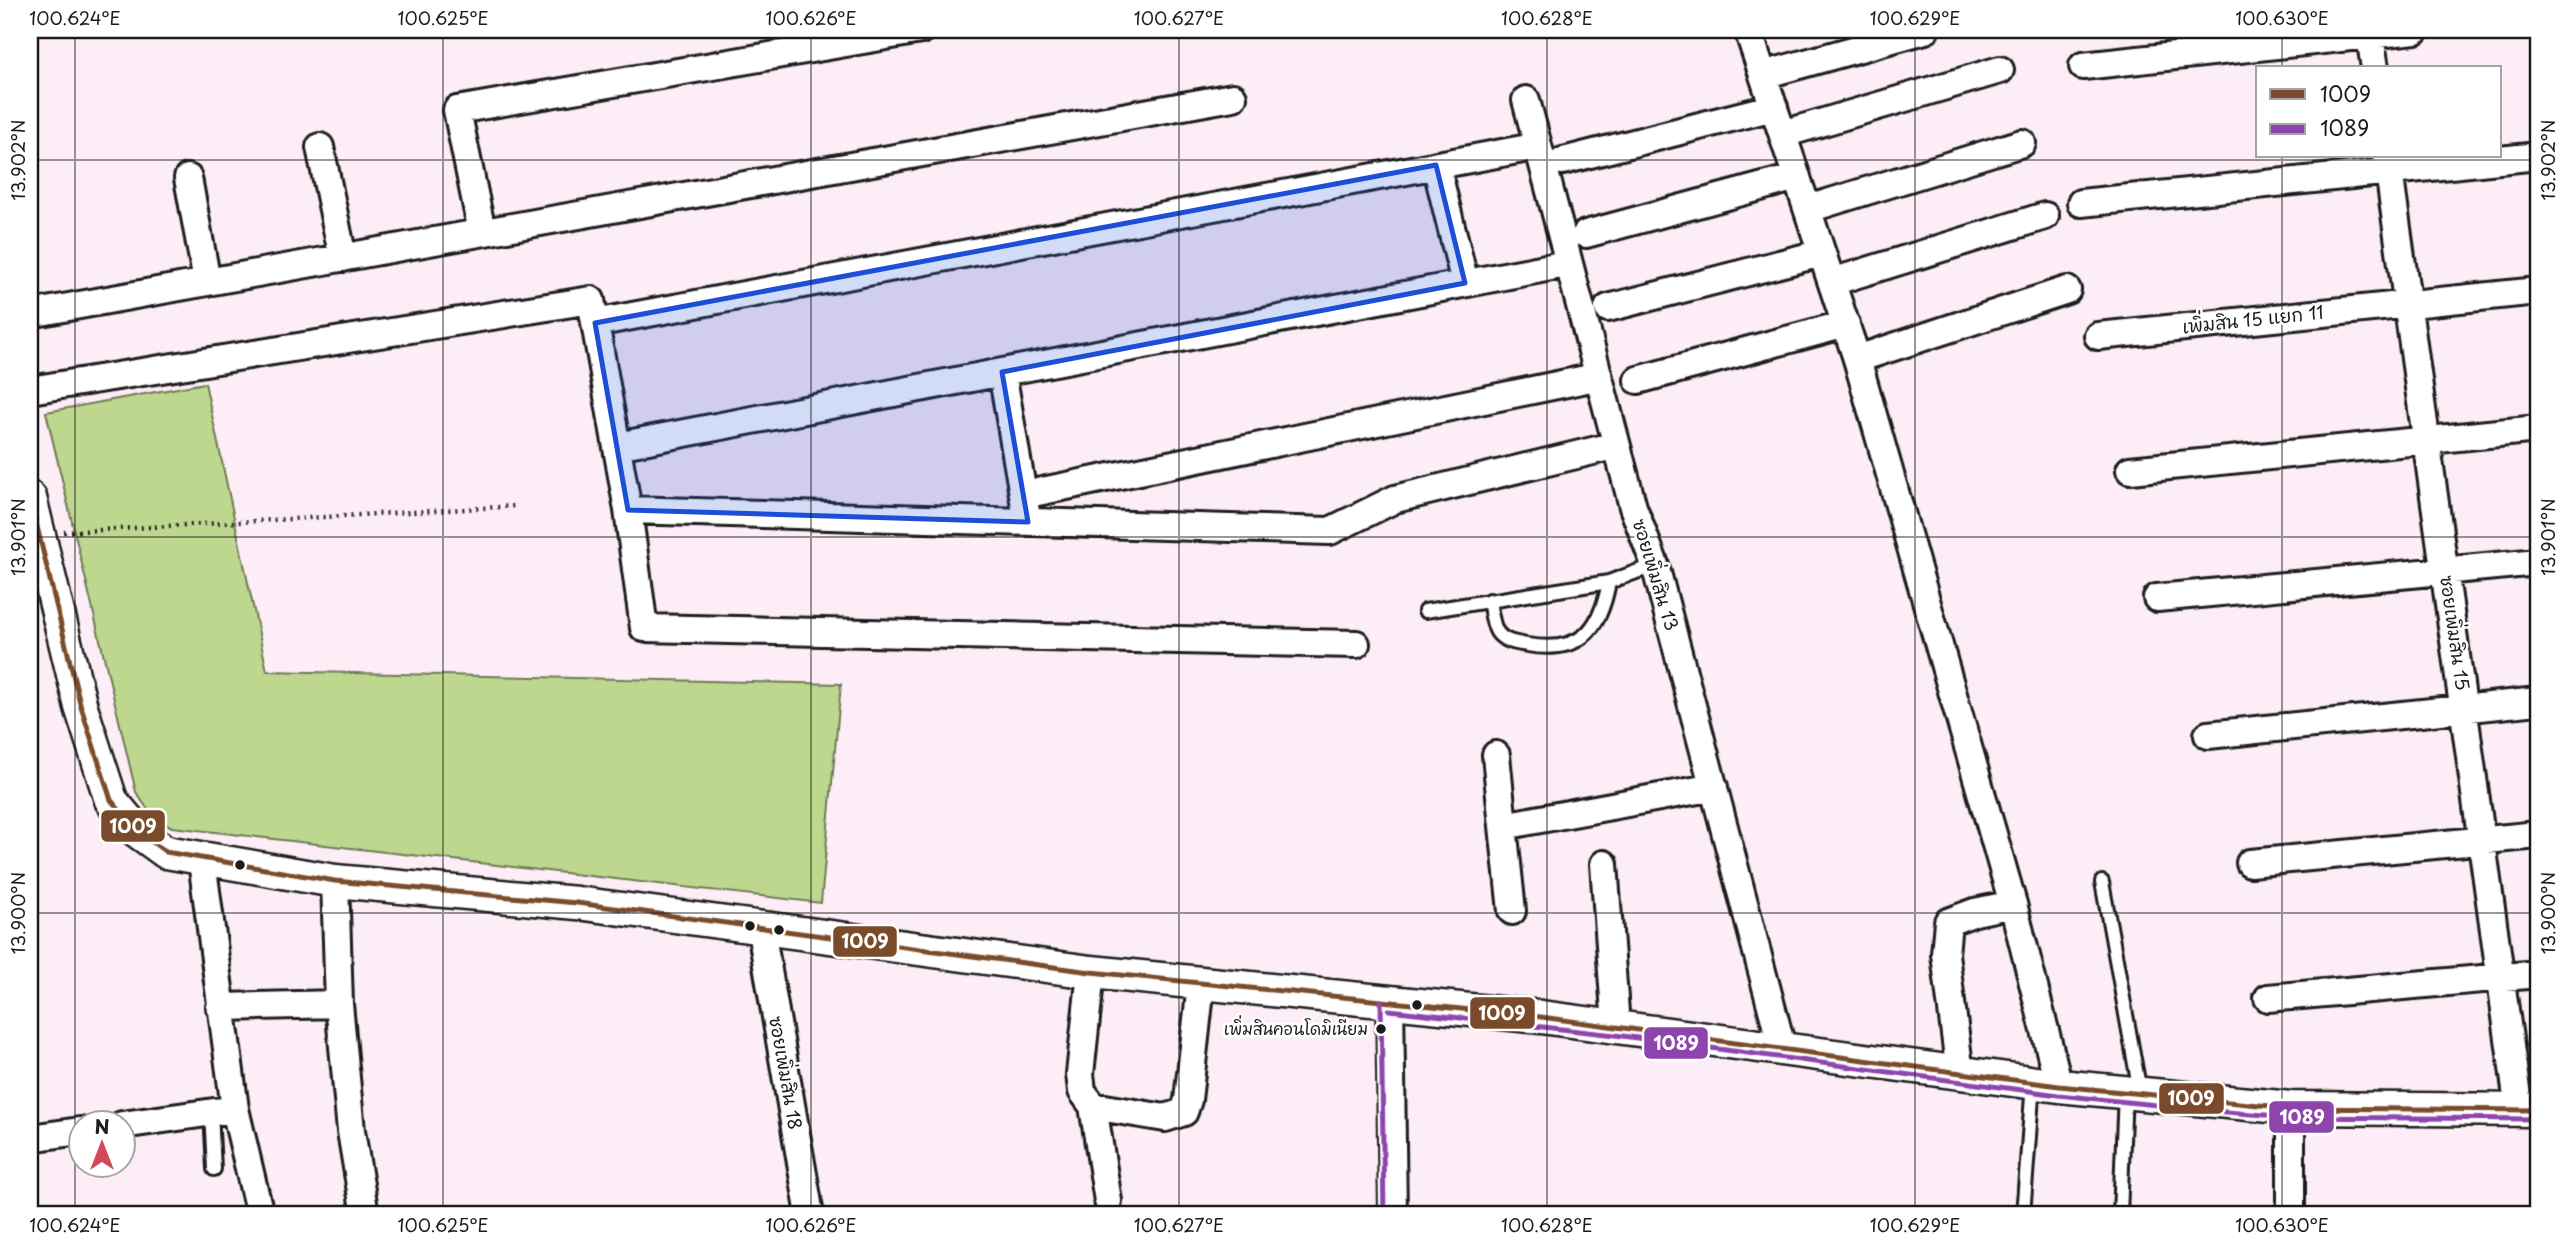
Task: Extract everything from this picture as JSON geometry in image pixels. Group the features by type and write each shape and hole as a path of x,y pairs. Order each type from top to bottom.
{"street":[{"path":"482,232 457,110 920,30"},
{"path":"1748,30 1857,359 2013,904 2046,1085"},
{"path":"1763,75 1925,30"},
{"path":"2083,66 2369,32 2415,30"},
{"path":"2369,32 2375,66"},
{"path":"1783,134 2000,70"},
{"path":"30,314 1233,97"},
{"name":"ซอยเพิ่มสิน 13","path":"1526,100 1633,507 1655,565 1783,1051"},
{"path":"1563,160 1774,107"},
{"path":"1808,209 2022,143"},
{"path":"320,147 343,258"},
{"path":"595,323 1523,149"},
{"path":"2502,158 2538,156"},
{"path":"2081,203 2388,164 2500,158"},
{"name":"ซอยเพิ่มสิน 15","path":"2388,164 2500,977 2529,1110"},
{"path":"1436,165 1465,283"},
{"path":"1586,234 1797,177"},
{"path":"188,178 207,282"},
{"path":"1832,282 2045,216"},
{"path":"1608,308 1822,253"},
{"path":"617,446 1556,266"},
{"path":"1857,359 2067,290"},
{"name":"เพิ่มสิน 15 แยก 11","path":"2098,336 2538,291"},
{"path":"30,390 591,300 628,510 644,628 1356,644"},
{"path":"1638,380 1846,324"},
{"path":"1002,372 1028,522"},
{"path":"1023,495 1586,379"},
{"path":"2130,470 2538,429"},
{"path":"628,510 1330,531 1395,499 1605,448"},
{"path":"30,498 81,706 111,800 137,831 166,852 335,881 577,903 761,930 1091,972 1616,1026 2046,1085 2291,1108 2529,1110"},
{"path":"2157,598 2538,562"},
{"path":"2208,735 2538,701"},
{"path":"1496,755 1513,911"},
{"path":"1503,826 1714,787"},
{"path":"2250,863 2538,835"},
{"path":"202,860 220,1007 223,1111 260,1215"},
{"path":"1604,864 1616,1026"},
{"path":"335,881 339,1004 351,1131 365,1215"},
{"path":"1960,1074 1945,954 1948,922 1975,912 2013,904"},
{"name":"ซอยเพิ่มสิน 18","path":"761,930 810,1215"},
{"path":"1091,972 1080,1074 1082,1091 1093,1106 1108,1201"},
{"path":"2268,998 2538,974"},
{"path":"1093,1106 1165,1118 1184,1112 1201,984"},
{"path":"1390,1001 1393,1215"},
{"path":"220,1007 339,1004"},
{"path":"2291,1108 2291,1215"},
{"path":"136,1123 223,1111"},
{"path":"30,1139 66,1133"}],"lane":[{"path":"1424,611 1609,582 1655,565"},
{"path":"1489,600 1495,630 1503,638 1544,648 1573,643 1590,630 1603,612 1609,582"},
{"path":"2102,882 2133,1092 2120,1215"},
{"path":"2023,1215 2046,1085"},
{"path":"214,1169 223,1111"}],"path":[{"path":"38,534 517,506"}],"highlighted area":[{"path":"1436,165 1465,283 1002,372 1028,522 628,510 595,323"}],"green space":[{"path":"205,383 267,671 841,684 821,903 172,827 153,817 136,792 46,412"}],"transit line":[{"name":"1009","path":"30,498 81,707 111,800 137,831 166,852 335,881 577,903 1091,972 1541,1017 2059,1086 2291,1108 2538,1110"},
{"name":"1089","path":"1381,1001 1384,1215"},
{"name":"1089","path":"1389,1010 1615,1035 2058,1095 2226,1112 2291,1117 2538,1119"}],"place":[{"name":"เพิ่มสินคอนโดมิเนียม","path":"1381,1029"}]}
